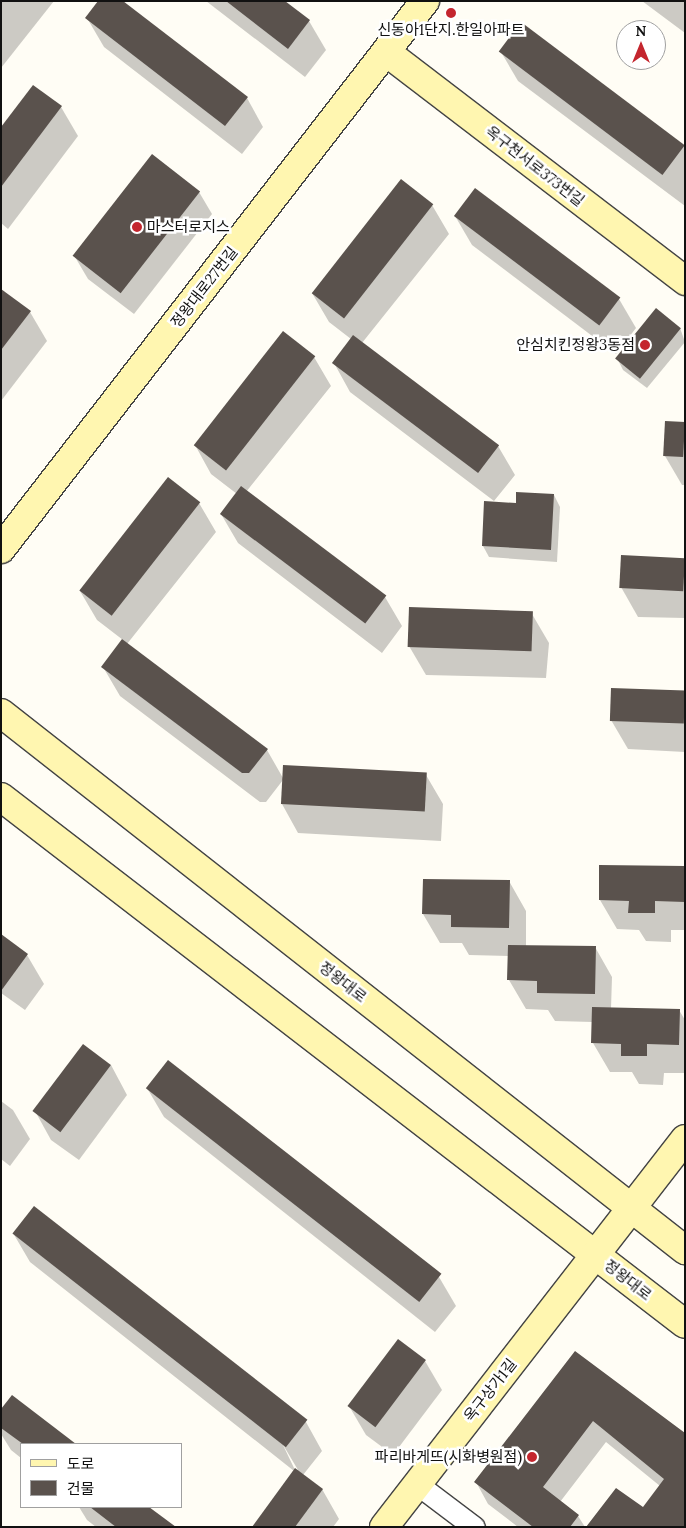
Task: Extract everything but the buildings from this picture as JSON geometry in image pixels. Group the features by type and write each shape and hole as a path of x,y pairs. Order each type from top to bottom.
{"street":[{"name":"정왕대로27번길","path":"1,549 425,1"},
{"name":"옥구천서로373번길","path":"386,52 685,281"},
{"name":"정왕대로","path":"1,713 685,1250"},
{"name":"정왕대로","path":"1,797 685,1324"},
{"name":"옥구상가1길","path":"384,1527 685,1139"},
{"path":"417,1484 474,1527"}],"place":[{"name":"신동아1단지.한일아파트","path":"451,13"},
{"name":"마스터로지스","path":"137,227"},
{"name":"안심치킨정왕3동점","path":"645,345"},
{"name":"파리바게뜨(시화병원점)","path":"532,1457"}]}
